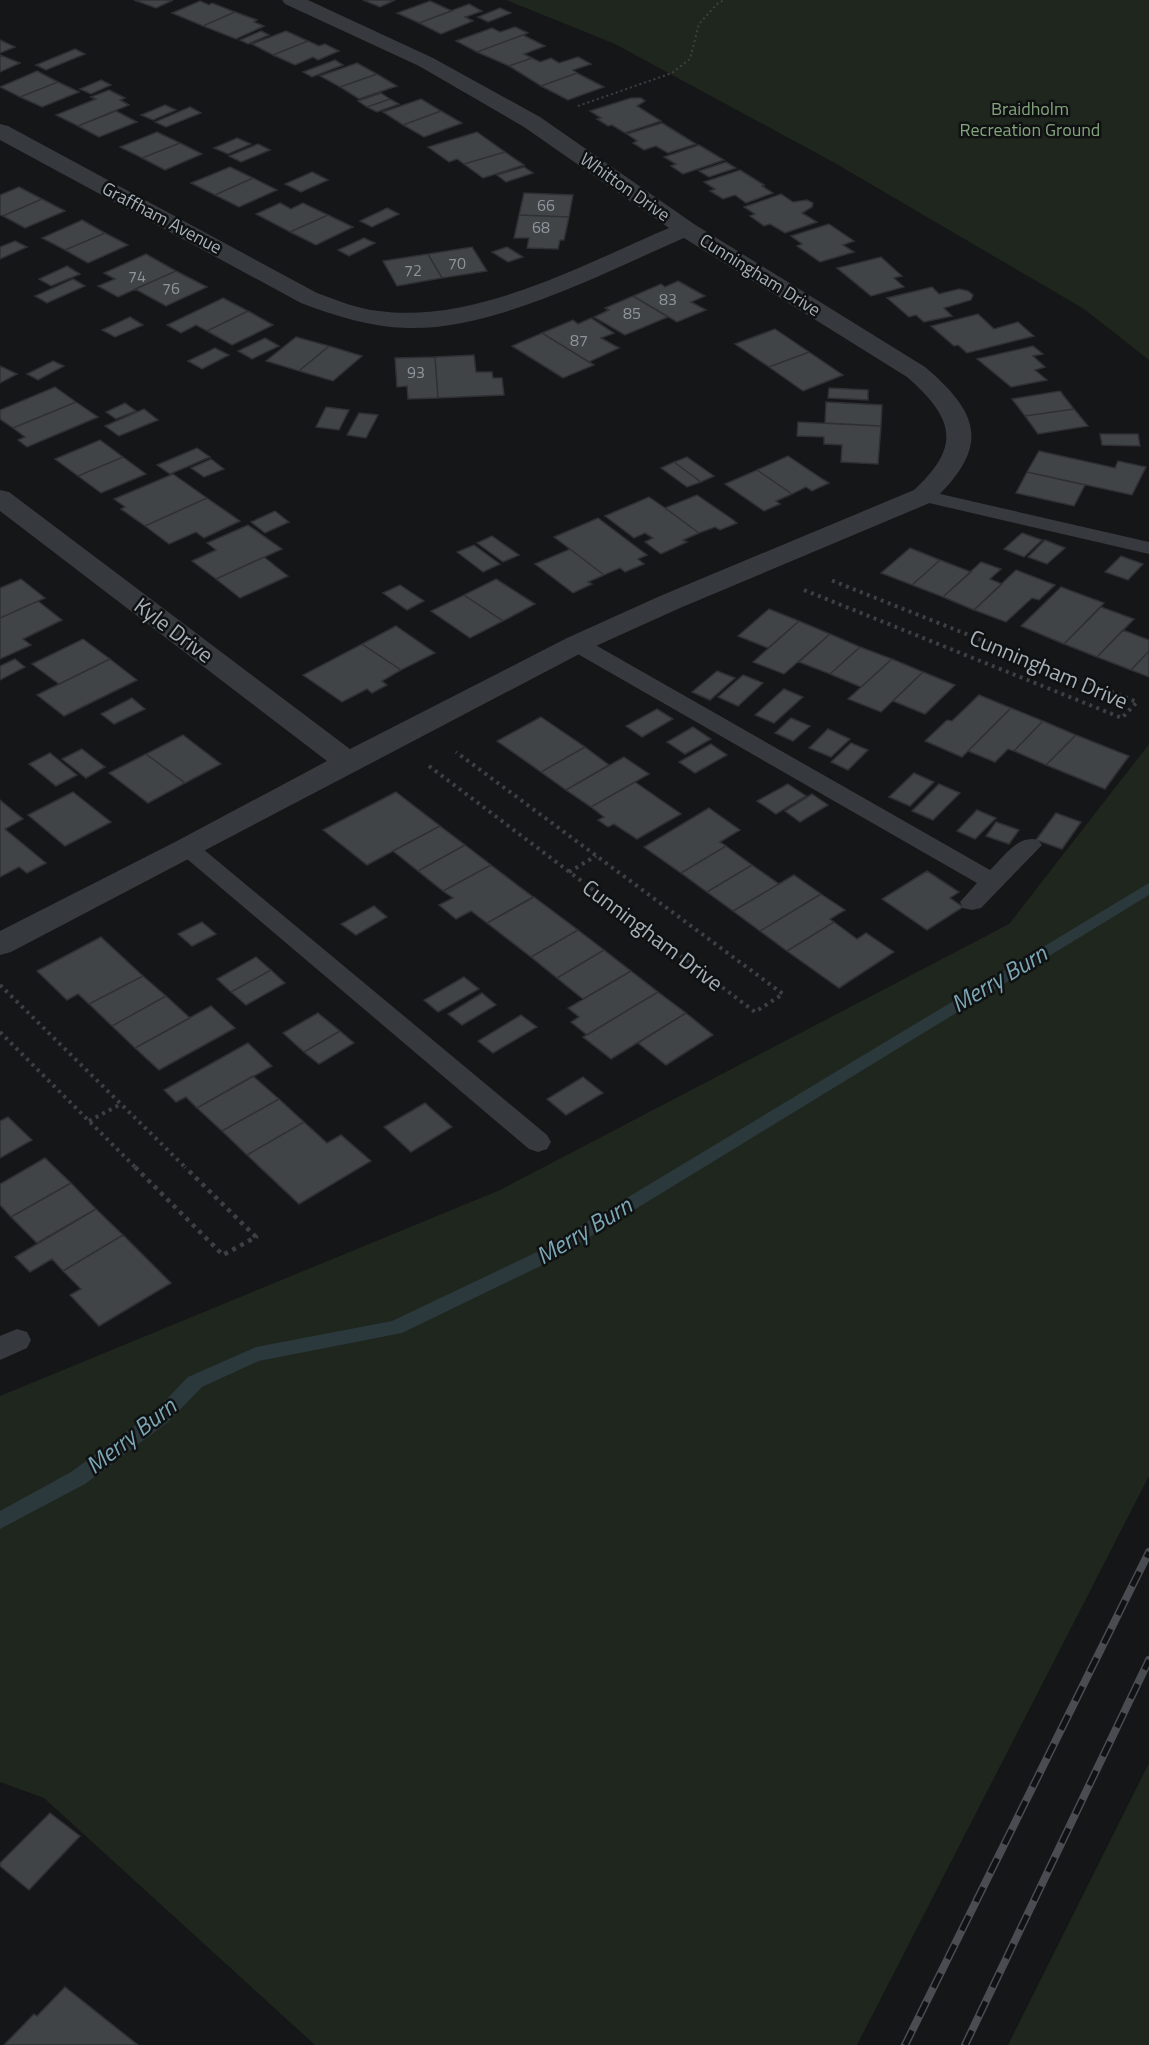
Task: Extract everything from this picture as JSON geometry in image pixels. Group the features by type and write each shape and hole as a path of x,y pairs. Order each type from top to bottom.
{"street":[{"name":"Whitton Drive","path":"292,0 426,62 532,122 686,229"},
{"name":"Graffham Avenue","path":"0,131 324,305"},
{"name":"Whitton Drive","path":"324,305 344,313 381,320 426,321 460,317 507,304 686,229"},
{"name":"Cunningham Drive","path":"0,944 189,848 348,762 577,644 750,568 923,496 941,481 954,463 959,444 958,423 950,404 937,388 916,372 686,229"},
{"name":"Kyle Drive","path":"0,498 348,762"}],"lane":[{"path":"923,496 1149,548"},
{"path":"577,644 993,882"},
{"path":"972,902 1030,845"},
{"path":"189,848 538,1142"}],"path":[{"path":"532,122 672,74 690,59 699,24 717,4 724,0"},
{"name":"Cunningham Drive","path":"750,568 1122,718 1137,702 776,558"},
{"name":"Cunningham Drive","path":"392,739 755,1012 783,994 419,725"},
{"name":"Cunningham Drive","path":"569,872 596,856"},
{"path":"0,985 256,1237 223,1256 0,1032"},
{"path":"89,1121 121,1104"}],"green space":[{"name":"Braidholm Recreation Ground","path":"506,0 1149,0 1149,360 1084,309 833,162 615,44"},
{"path":"1149,744 1149,1476 857,2045 315,2045 44,1798 0,1782 0,1396 500,1190 1009,924"},
{"path":"1149,1763 1149,2045 1008,2045"}],"building":[{"path":"134,0 173,0 156,8"},
{"path":"363,0 395,0 380,7"},
{"path":"200,1 235,12 203,26 172,13"},
{"path":"430,1 452,11 419,23 397,13"},
{"path":"469,4 482,11 465,17 473,21 441,34 419,23"},
{"path":"500,8 511,13 488,22 478,17"},
{"path":"235,12 257,20 254,22 264,26 236,39 203,26"},
{"path":"515,27 528,33 477,52 456,41 492,28 500,32"},
{"path":"261,31 269,35 248,44 240,40"},
{"path":"286,31 308,41 273,55 252,44"},
{"path":"523,35 545,46 524,54 532,58 509,66 477,52"},
{"path":"0,40 15,47 0,53"},
{"path":"308,41 319,46 325,44 339,51 318,60 313,57 295,65 273,55"},
{"path":"75,49 85,54 46,70 36,65"},
{"path":"0,55 20,63 0,72"},
{"path":"578,57 591,64 573,70 577,73 541,86 509,66 532,58 540,62 551,58 559,63"},
{"path":"335,60 343,65 312,77 303,72"},
{"path":"357,63 377,74 340,87 320,76"},
{"path":"37,71 58,82 20,97 0,87"},
{"path":"577,73 604,87 568,100 541,86"},
{"path":"377,74 397,86 359,99 340,87"},
{"path":"101,80 111,85 91,94 80,89"},
{"path":"58,82 79,92 42,107 20,97"},
{"path":"109,90 125,98 120,100 129,105 78,126 56,115 96,99 91,97"},
{"path":"381,93 390,99 367,107 358,101"},
{"path":"631,98 641,98 645,101 637,106 661,121 625,133 612,125 608,126 590,111"},
{"path":"390,99 399,104 377,112 367,107"},
{"path":"421,99 441,111 403,125 383,112"},
{"path":"165,105 176,110 153,120 141,115"},
{"path":"190,107 201,113 166,127 155,122"},
{"path":"116,111 137,122 99,137 78,126"},
{"path":"441,111 462,123 424,137 403,125"},
{"path":"662,123 696,144 668,153 656,146 644,150 633,143 637,141 627,134"},
{"path":"157,132 180,143 142,158 120,147"},
{"path":"477,132 505,152 464,164 457,159 449,162 428,147"},
{"path":"237,138 251,144 228,154 214,148"},
{"path":"180,143 202,154 165,170 142,158"},
{"path":"258,144 270,150 241,162 229,156"},
{"path":"699,145 724,160 683,174 671,166 676,164 664,157"},
{"path":"505,152 524,165 483,178 464,164"},
{"path":"726,162 736,168 709,177 699,171"},
{"path":"230,167 253,178 215,195 191,183"},
{"path":"524,167 533,173 506,182 497,175"},
{"path":"740,170 773,193 746,203 735,195 723,199 710,191 715,189 704,182"},
{"path":"312,172 328,180 301,192 285,184"},
{"path":"253,178 277,190 239,207 215,195"},
{"path":"19,187 42,199 3,216 0,215 0,195"},
{"path":"524,193 573,195 569,217 519,215"},
{"path":"781,194 793,202 807,200 813,203 812,207 802,213 817,222 785,233 770,224 764,226 750,216 755,214 744,207"},
{"path":"42,199 65,211 25,228 3,216"},
{"path":"280,203 291,209 303,203 328,215 290,232 256,214"},
{"path":"387,208 399,214 372,227 360,221"},
{"path":"328,215 353,227 316,245 290,232"},
{"path":"519,215 569,217 564,240 560,240 558,249 527,248 529,238 514,238"},
{"path":"82,220 105,233 65,250 42,238"},
{"path":"829,224 854,241 843,245 854,252 820,262 797,246 802,244 791,236"},
{"path":"105,233 128,245 88,263 65,250"},
{"path":"364,238 375,243 349,256 338,250"},
{"path":"15,241 27,247 0,259 0,247"},
{"path":"472,247 487,271 442,278 428,254"},
{"path":"507,247 523,257 508,262 492,252"},
{"path":"146,254 176,271 118,297 98,286 115,279 104,273"},
{"path":"428,254 442,278 397,286 383,261"},
{"path":"881,257 902,276 894,278 904,287 871,296 837,268"},
{"path":"67,266 80,274 51,286 39,279"},
{"path":"176,271 207,287 166,306 135,289"},
{"path":"73,279 85,286 47,303 35,296"},
{"path":"678,281 705,296 691,302 706,310 677,322 633,296 661,284 665,287"},
{"path":"932,287 939,294 959,289 973,295 971,300 944,308 952,316 924,322 916,315 909,317 887,298"},
{"path":"633,296 668,317 625,335 594,317 609,310 605,308"},
{"path":"223,298 248,311 207,331 196,325 181,333 167,325"},
{"path":"248,311 273,325 232,345 207,331"},
{"path":"978,314 994,329 1018,322 1034,336 967,353 958,345 954,346 931,326"},
{"path":"130,317 143,325 115,337 102,330"},
{"path":"591,318 614,333 601,338 619,348 589,362 542,333 573,320 578,324"},
{"path":"775,329 809,352 769,367 735,344"},
{"path":"542,333 594,365 563,378 512,346"},
{"path":"296,337 329,346 299,371 266,361"},
{"path":"265,338 279,346 252,359 238,351"},
{"path":"329,346 362,356 333,381 299,371"},
{"path":"1033,346 1043,354 1033,356 1045,367 1035,370 1047,380 1011,387 977,359"},
{"path":"215,348 229,355 202,369 188,361"},
{"path":"809,352 843,375 803,391 769,367"},
{"path":"474,355 476,372 492,372 493,378 502,378 504,395 438,398 435,357"},
{"path":"435,357 438,398 408,399 407,386 397,387 395,358"},
{"path":"53,361 64,366 38,380 27,374"},
{"path":"0,366 17,374 0,383"},
{"path":"55,387 76,402 13,428 0,419 0,410"},
{"path":"829,388 868,390 868,400 828,398"},
{"path":"1060,391 1074,409 1025,416 1012,399"},
{"path":"76,402 98,417 27,447 18,440 25,437 13,428"},
{"path":"826,402 882,405 881,426 825,423"},
{"path":"125,403 136,411 116,419 106,412"},
{"path":"326,407 349,410 339,430 316,427"},
{"path":"144,409 158,420 119,436 105,426"},
{"path":"1074,409 1088,426 1038,434 1025,416"},
{"path":"359,413 378,415 366,438 347,435"},
{"path":"798,422 881,426 878,464 841,462 842,445 824,444 824,437 797,436"},
{"path":"1100,434 1138,434 1140,446 1102,445"},
{"path":"100,440 123,457 78,476 55,459"},
{"path":"197,448 210,457 170,474 157,465"},
{"path":"1039,451 1115,468 1118,461 1146,467 1132,495 1027,472"},
{"path":"788,456 829,483 812,491 806,487 792,494 757,470"},
{"path":"123,457 146,474 101,493 78,476"},
{"path":"687,457 714,476 701,482 674,462"},
{"path":"211,459 224,469 204,477 191,468"},
{"path":"674,462 701,482 687,487 661,468"},
{"path":"757,470 792,494 776,501 780,504 764,511 725,484"},
{"path":"1027,472 1085,485 1074,506 1016,493"},
{"path":"173,474 207,498 145,526 121,509 125,507 114,499"},
{"path":"697,495 737,523 720,530 715,527 699,533 665,508"},
{"path":"649,497 699,533 683,540 687,542 661,554 645,542 653,538 645,533 634,538 605,516"},
{"path":"207,498 240,521 204,538 196,532 169,544 145,526"},
{"path":"275,511 289,522 265,533 251,522"},
{"path":"598,518 647,555 638,559 644,564 625,572 620,568 604,575 554,537"},
{"path":"248,525 282,549 216,579 192,561 216,550 207,543"},
{"path":"1022,533 1042,540 1024,557 1004,549"},
{"path":"492,536 519,555 503,562 477,543"},
{"path":"1045,540 1065,548 1047,564 1028,557"},
{"path":"474,545 500,564 483,572 457,552"},
{"path":"910,548 940,560 912,585 881,573"},
{"path":"570,549 604,575 588,582 592,584 573,593 535,564"},
{"path":"1121,556 1143,564 1128,580 1105,572"},
{"path":"264,557 288,576 240,598 216,579"},
{"path":"940,560 971,572 943,597 912,585"},
{"path":"981,562 1001,569 990,579 1002,584 974,610 943,597"},
{"path":"1016,570 1055,585 1039,600 1032,598 1006,622 974,610"},
{"path":"21,579 45,598 0,618 0,588"},
{"path":"496,579 535,604 503,621 464,595"},
{"path":"400,585 424,601 407,610 383,593"},
{"path":"1061,587 1104,603 1064,644 1021,626"},
{"path":"464,595 503,621 470,638 431,611"},
{"path":"38,601 62,620 23,639 31,645 0,659 0,618"},
{"path":"1101,607 1134,619 1097,657 1064,644"},
{"path":"769,609 799,621 768,648 738,636"},
{"path":"799,621 830,634 784,674 753,662"},
{"path":"396,626 435,653 401,670 362,644"},
{"path":"1123,630 1149,640 1149,651 1131,670 1097,657"},
{"path":"830,634 860,647 830,674 799,662"},
{"path":"83,639 110,659 59,684 32,664"},
{"path":"362,644 401,670 382,681 387,685 372,693 367,689 342,702 303,675"},
{"path":"860,647 892,659 861,687 830,674"},
{"path":"1149,651 1149,677 1131,670"},
{"path":"15,659 25,667 0,680 0,666"},
{"path":"110,659 137,680 64,716 37,695"},
{"path":"892,659 923,672 881,712 848,699"},
{"path":"717,671 735,678 710,700 692,692"},
{"path":"923,672 955,685 925,714 893,701"},
{"path":"743,675 763,683 738,706 718,697"},
{"path":"784,689 803,697 774,723 755,715"},
{"path":"979,695 1011,708 962,757 925,741 947,720 952,721"},
{"path":"132,698 145,709 114,724 101,714"},
{"path":"1011,708 1043,721 1014,751 1008,749 995,762 968,751"},
{"path":"657,709 673,719 642,737 626,726"},
{"path":"541,717 585,747 541,772 497,741"},
{"path":"791,718 810,726 793,741 775,733"},
{"path":"1043,721 1076,735 1046,765 1014,751"},
{"path":"693,727 711,739 685,754 667,742"},
{"path":"828,729 850,739 831,757 809,748"},
{"path":"183,735 221,764 185,783 146,754"},
{"path":"1076,735 1129,756 1105,789 1046,765"},
{"path":"851,743 868,750 848,770 831,762"},
{"path":"711,744 727,755 695,773 679,762"},
{"path":"585,747 609,765 566,790 541,772"},
{"path":"82,749 105,767 86,778 62,759"},
{"path":"50,753 77,775 56,786 29,764"},
{"path":"146,754 185,783 148,803 109,773"},
{"path":"624,757 649,774 591,807 566,790"},
{"path":"914,773 934,782 910,806 889,797"},
{"path":"635,782 681,814 637,839 614,824 608,827 598,820 604,817 591,807"},
{"path":"788,784 806,796 776,814 757,801"},
{"path":"939,784 960,793 933,820 912,811"},
{"path":"73,792 111,822 65,846 28,815"},
{"path":"396,792 440,826 367,865 323,830"},
{"path":"812,794 828,805 800,822 785,811"},
{"path":"0,800 23,819 5,829 46,863 27,873 19,867 0,877"},
{"path":"709,808 740,830 720,842 726,846 681,873 644,847"},
{"path":"977,810 996,818 975,839 957,831"},
{"path":"1056,813 1081,822 1062,849 1036,840"},
{"path":"996,822 1019,830 1009,844 986,836"},
{"path":"440,826 465,845 418,871 393,851"},
{"path":"465,845 491,865 443,891 418,871"},
{"path":"726,846 752,865 707,892 681,873"},
{"path":"491,865 533,897 487,923 471,911 456,919 439,905 453,898 443,891"},
{"path":"752,865 779,884 733,911 707,892"},
{"path":"927,871 959,892 950,898 963,907 927,930 882,899"},
{"path":"794,875 821,894 760,931 733,911"},
{"path":"821,894 845,910 830,919 834,922 787,951 760,931"},
{"path":"534,897 578,930 531,957 487,923"},
{"path":"374,906 387,917 356,935 341,924"},
{"path":"202,922 216,934 192,946 178,934"},
{"path":"834,922 857,939 866,933 894,952 839,988 787,951"},
{"path":"578,930 604,950 557,978 531,957"},
{"path":"101,937 143,976 89,1004 78,994 67,1000 37,971"},
{"path":"604,950 631,971 583,999 557,978"},
{"path":"256,957 271,970 231,992 217,979"},
{"path":"271,970 285,983 246,1005 231,992"},
{"path":"631,971 658,992 587,1035 571,1022 579,1017 568,1008"},
{"path":"143,976 166,996 112,1026 89,1004"},
{"path":"464,977 479,989 438,1012 424,1000"},
{"path":"658,992 686,1013 611,1059 583,1037"},
{"path":"482,993 496,1005 462,1025 448,1014"},
{"path":"166,996 190,1018 135,1048 112,1026"},
{"path":"211,1006 235,1028 159,1070 135,1048"},
{"path":"318,1013 340,1031 304,1052 283,1033"},
{"path":"686,1013 713,1035 666,1065 638,1043"},
{"path":"521,1015 537,1027 493,1053 478,1041"},
{"path":"340,1031 354,1043 319,1064 304,1052"},
{"path":"248,1043 272,1066 197,1108 186,1097 176,1102 164,1090"},
{"path":"253,1076 279,1099 222,1131 197,1108"},
{"path":"583,1077 603,1093 566,1115 547,1099"},
{"path":"279,1099 304,1122 247,1155 222,1131"},
{"path":"425,1103 452,1127 411,1152 384,1127"},
{"path":"8,1117 32,1140 0,1158 0,1121"},
{"path":"304,1122 327,1143 341,1135 371,1161 299,1204 247,1155"},
{"path":"45,1158 71,1183 11,1217 0,1205 0,1184"},
{"path":"71,1183 96,1209 37,1243 11,1217"},
{"path":"96,1209 123,1235 63,1271 52,1259 30,1272 15,1257"},
{"path":"123,1235 171,1283 99,1326 70,1295 81,1289 63,1271"},
{"path":"50,1813 80,1836 29,1890 0,1866 0,1863"},
{"path":"65,1987 138,2045 4,2045"}],"waterway":[{"name":"Merry Burn","path":"0,1521 78,1478 161,1417 195,1382 256,1354 395,1328 543,1257 1149,888"}],"railway":[{"path":"905,2045 1149,1552"},
{"path":"965,2045 1149,1660"}]}
